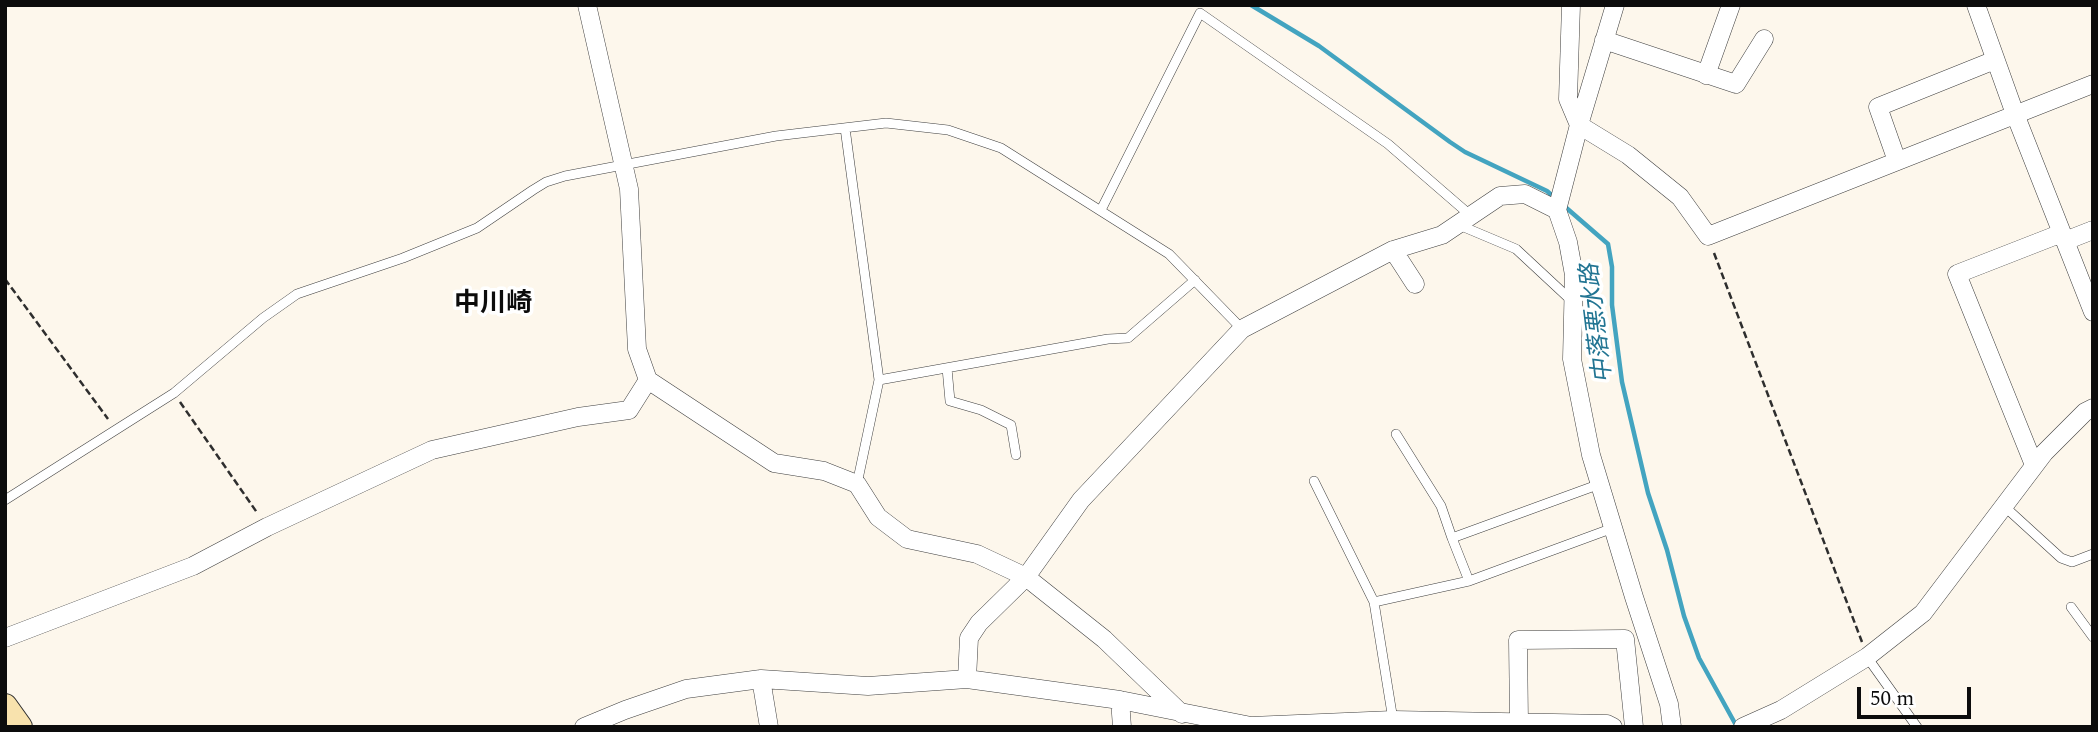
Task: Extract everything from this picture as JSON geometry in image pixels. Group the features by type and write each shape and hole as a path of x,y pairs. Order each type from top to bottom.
{"street":[{"path":"587,5 629,189 637,349 648,380 774,463 824,471 858,484 878,517 907,539 977,554 1026,577 1104,639 1182,713"},
{"path":"1571,5 1568,99 1579,125 1628,155 1680,197 1708,236 2093,84"},
{"path":"1615,5 1557,210 1568,242 1574,275 1573,359 1591,455 1669,704 1672,727"},
{"path":"1706,75 1731,5"},
{"path":"1976,5 2015,114 2093,312"},
{"path":"1604,40 1736,85 1764,39"},
{"path":"1898,161 1878,107 1995,60"},
{"path":"967,679 969,638 979,623 1026,577 1081,500 1241,329 1393,250 1442,234 1500,196 1525,194 1557,210"},
{"path":"2034,465 1957,274 2063,237 2093,230"},
{"path":"1393,250 1415,284"},
{"path":"5,638 193,566 267,527 432,450 578,417 629,410 648,380"},
{"path":"1748,724 1781,710 1867,657 1923,613 2034,465 2085,412 2093,408"},
{"path":"1519,722 1518,640 1625,639 1634,727"},
{"path":"761,679 769,727"},
{"path":"584,727 687,689 761,679 868,686 967,679 1120,700 1251,726 1393,720 1487,724 1607,724 1613,727"},
{"path":"1120,700 1122,727"},
{"path":"5,706 20,727"}],"lane":[{"path":"1101,210 1200,13 1388,144 1464,220 1516,249 1573,302"},
{"path":"5,500 174,393 297,294 404,258 477,228 546,182 624,164 776,136 886,123 948,130 1001,148 1169,254 1241,329"},
{"path":"845,128 879,380 858,484"},
{"path":"879,380 1108,339 1128,338 1195,280"},
{"path":"947,368 950,401 981,410 1011,425 1016,455"},
{"path":"1396,434 1441,506 1469,581"},
{"path":"1314,481 1374,602 1393,720"},
{"path":"1452,538 1600,484"},
{"path":"2004,506 2061,558 2071,562 2093,554"},
{"path":"1374,602 1469,581 1613,528"},
{"path":"2071,607 2093,637"},
{"path":"1867,657 1917,727"}],"path":[{"path":"1708,236 1867,657"},
{"path":"5,279 116,430"},
{"path":"174,393 267,527"}],"waterway":[{"name":"中落悪水路","path":"1251,5 1319,46 1465,152 1547,191 1556,199"},
{"name":"中落悪水路","path":"1563,205 1608,244 1612,267 1612,305 1622,382 1648,493 1699,658 1737,727"}],"district":[{"name":"中川崎","path":"493,306"}]}
